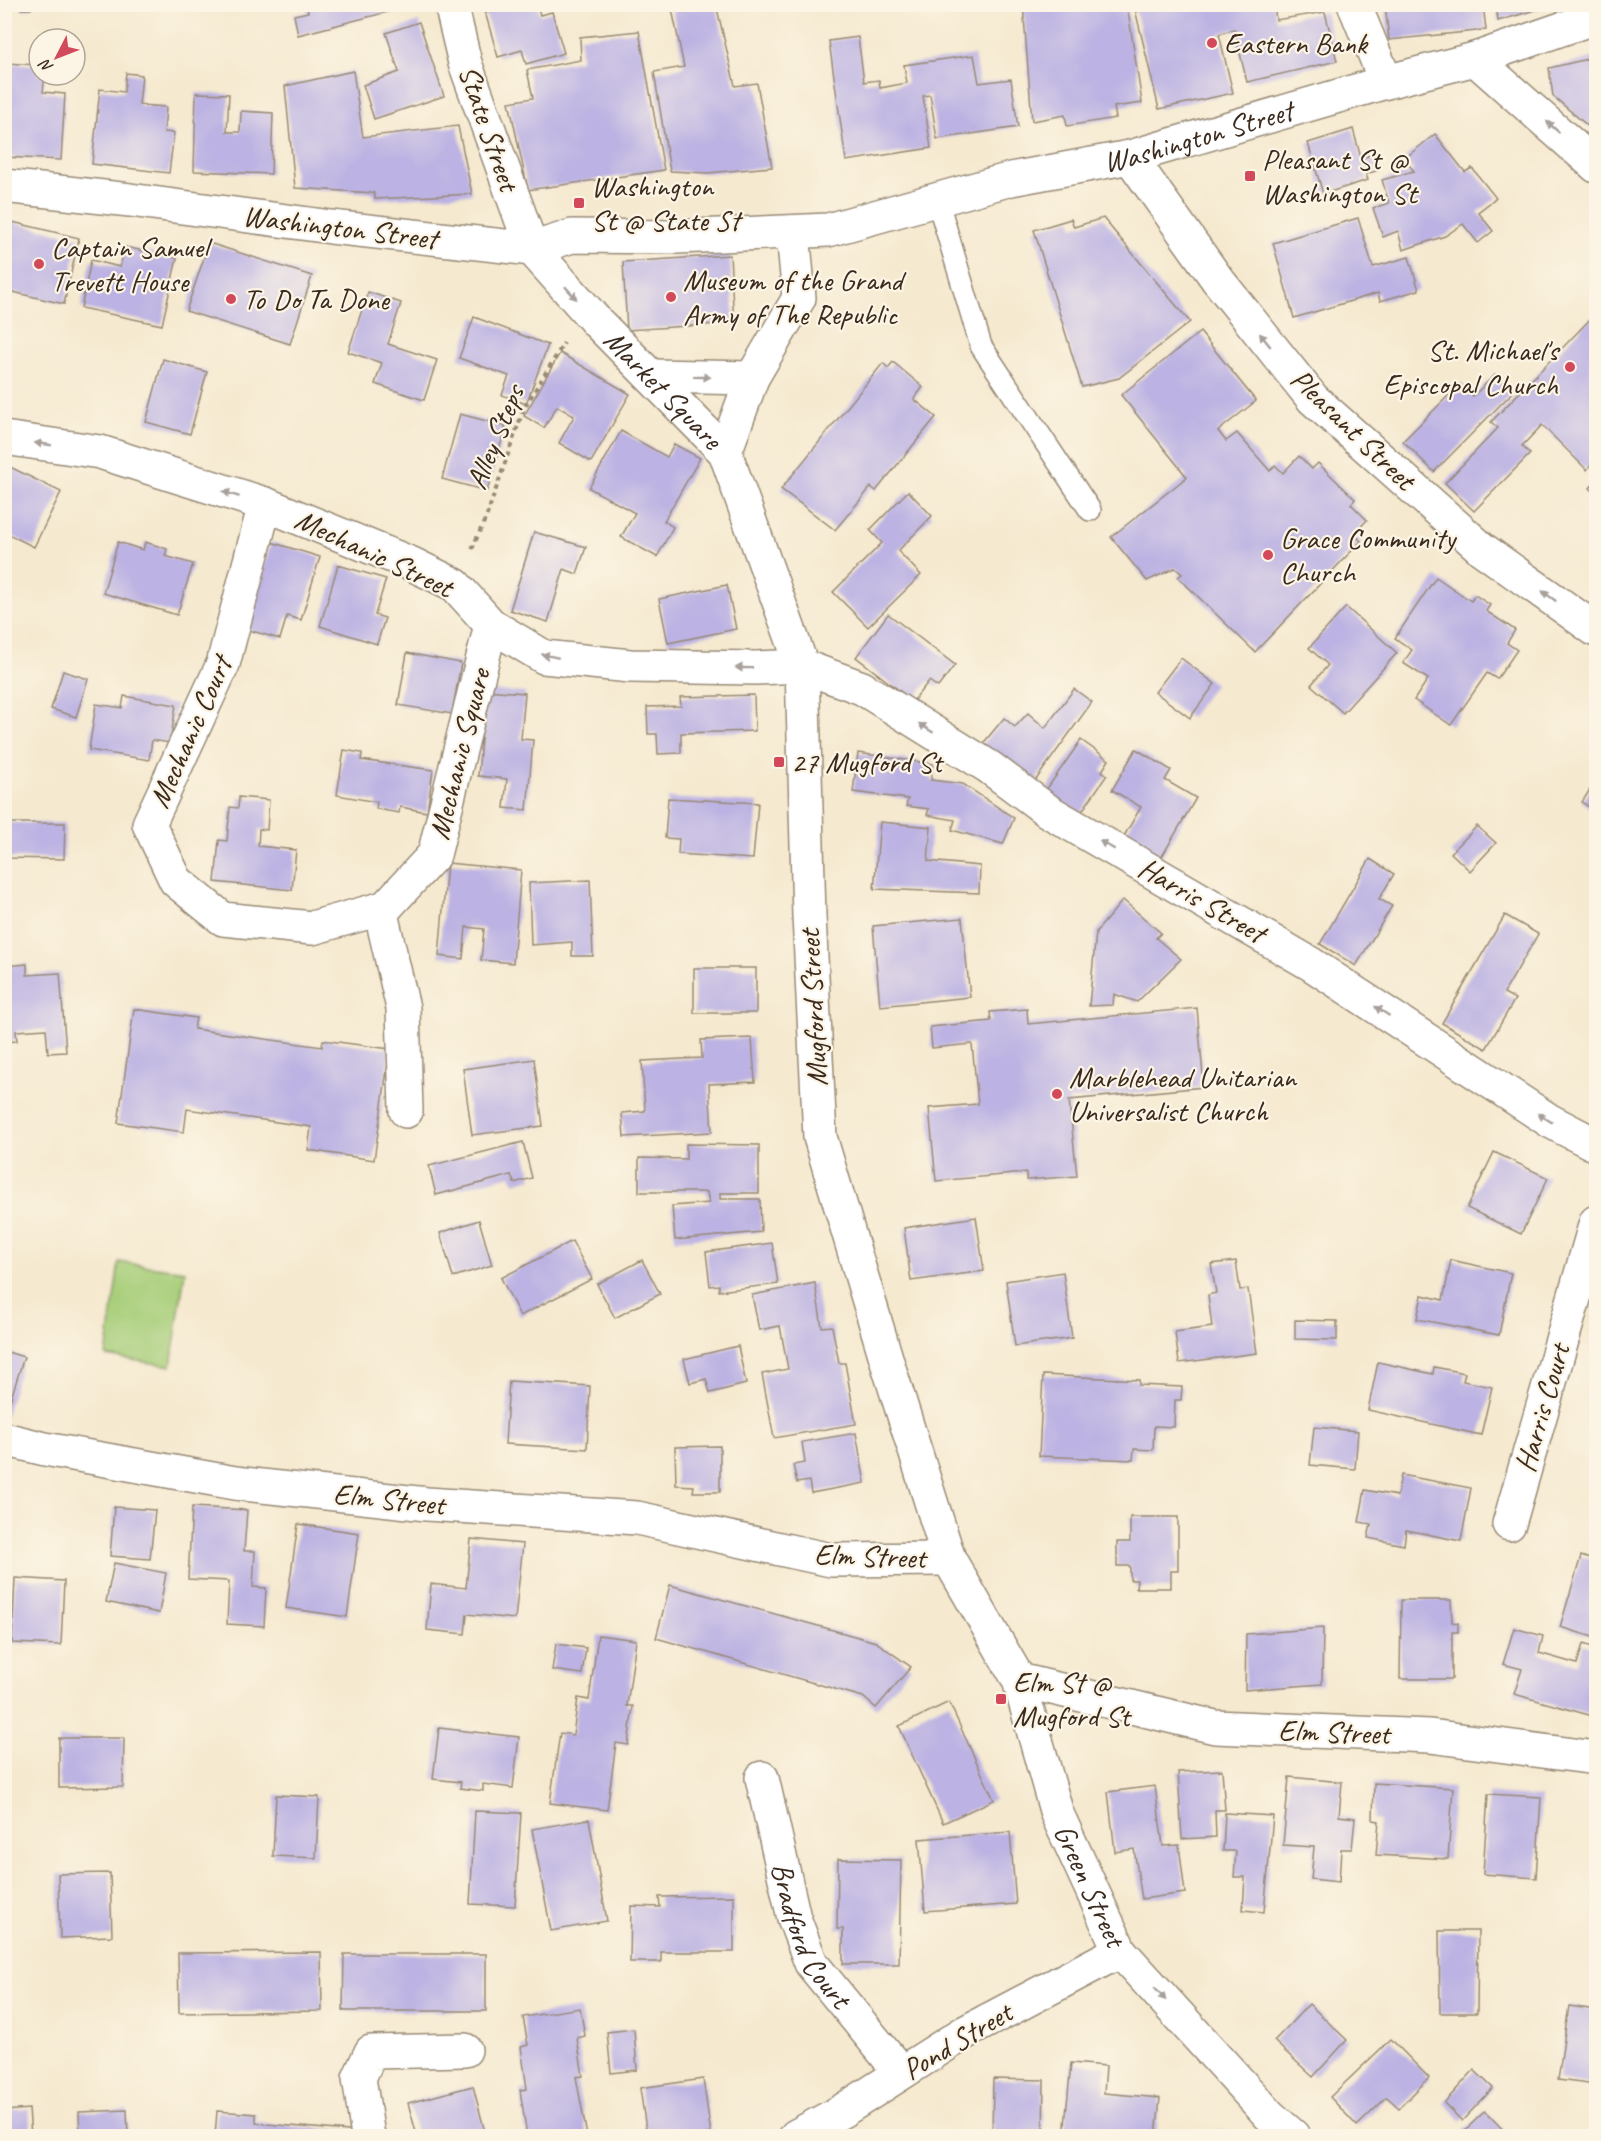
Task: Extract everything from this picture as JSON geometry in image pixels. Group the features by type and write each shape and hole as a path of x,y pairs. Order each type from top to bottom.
{"street":[{"name":"State Street","path":"452,4 465,63 532,249"},
{"path":"1354,4 1386,82"},
{"name":"Washington Street","path":"793,232 828,230 1011,179 1130,157 1386,82 1475,59 1596,17"},
{"path":"1475,59 1596,166"},
{"name":"Pleasant Street","path":"1130,157 1217,279 1313,399 1482,549 1596,630"},
{"name":"Washington Street","path":"4,186 331,227 532,249"},
{"path":"532,249 572,236 677,237 793,232"},
{"name":"Market Square","path":"532,249 588,311 725,452 752,378 799,298 793,232"},
{"path":"652,376 752,378"},
{"name":"Mechanic Street","path":"4,438 100,452 265,504 412,564 455,585 491,625 544,657 630,666 756,668 802,666"},
{"name":"Mugford Street","path":"725,452 802,666 805,708 809,916 820,1137 949,1559"},
{"name":"Mechanic Court","path":"265,504 223,664 149,824 176,881 223,919 312,928 380,909"},
{"name":"Mechanic Square","path":"380,909 384,908 434,855 491,625"},
{"name":"Harris Street","path":"802,666 862,688 989,767 1048,811 1311,964 1550,1121 1596,1145"},
{"path":"380,909 403,1008 406,1111"},
{"name":"Harris Court","path":"1509,1524 1596,1222"},
{"name":"Elm Street","path":"4,1439 45,1449 235,1483 427,1504 637,1518 831,1560 949,1559 1019,1680 1215,1728 1430,1736 1596,1758"},
{"name":"Green Street","path":"1019,1680 1057,1814 1120,1951 1270,2116 1293,2136"},
{"name":"Bradford Court","path":"762,1778 794,1918 811,1963 901,2073"},
{"name":"Pond Street","path":"796,2136 842,2111 964,2033 1120,1951"},
{"path":"368,2136 359,2078 371,2052 465,2050"}],"lane":[{"path":"937,200 981,346 1090,510"}],"path":[{"name":"Alley Steps","path":"455,585 487,515 524,408 556,354 588,311"}],"green space":[{"path":"119,1262 185,1271 171,1366 106,1356"}],"building":[{"path":"21,4 31,4 31,9 21,9"},
{"path":"306,4 415,5 298,35 294,15 308,12"},
{"path":"512,4 537,4 540,15 552,12 564,53 526,64 522,50 498,57 485,12"},
{"path":"671,4 716,4 735,86 757,83 772,167 708,173 670,171 654,72 684,67"},
{"path":"1023,4 1127,4 1142,103 1114,107 1116,118 1067,126 1065,115 1032,121"},
{"path":"1274,4 1276,20 1325,12 1337,61 1247,82 1234,29 1219,34 1233,93 1159,109 1134,5"},
{"path":"1385,4 1483,4 1486,30 1389,40"},
{"path":"1496,4 1552,4 1552,5 1498,21"},
{"path":"419,22 444,96 374,119 363,85 399,72 386,33"},
{"path":"639,31 664,170 528,190 509,102 533,98 527,70 581,60 580,37"},
{"path":"858,37 864,82 879,80 880,88 907,83 904,65 974,55 979,83 1011,79 1018,127 937,139 930,95 923,96 931,148 846,161 829,41"},
{"path":"1596,57 1596,133 1553,96 1549,68"},
{"path":"4,63 27,64 27,87 44,87 43,92 65,94 61,160 4,157"},
{"path":"353,71 363,137 458,126 472,194 375,199 374,193 295,188 285,86"},
{"path":"126,73 142,75 139,105 166,107 164,132 174,133 169,173 92,164 100,89 124,92"},
{"path":"196,93 229,94 227,132 240,132 241,111 273,113 271,174 194,171"},
{"path":"1353,129 1361,158 1374,154 1379,170 1366,174 1368,180 1323,194 1308,143"},
{"path":"1435,134 1465,172 1472,168 1496,198 1478,212 1493,231 1478,243 1463,224 1445,236 1403,250 1398,231 1383,237 1373,208 1389,203 1382,180 1414,171 1404,159"},
{"path":"1103,218 1190,322 1119,378 1082,387 1034,230 1071,219 1074,227"},
{"path":"1358,218 1373,267 1409,257 1419,290 1380,301 1378,293 1294,318 1273,243"},
{"name":"Captain Samuel Trevett House","path":"4,220 79,238 64,304 4,290"},
{"path":"209,243 312,276 290,344 186,311"},
{"path":"125,247 177,258 162,325 81,308 91,260 120,267"},
{"path":"730,255 734,323 627,330 623,262"},
{"path":"368,292 401,303 388,344 437,360 424,400 375,384 382,363 348,352"},
{"name":"St. Michael's Episcopal Church","path":"1596,313 1596,459 1587,470 1542,425 1522,446 1530,454 1474,511 1445,483 1498,428 1491,422"},
{"path":"474,317 548,345 526,404 502,395 509,376 459,358"},
{"path":"1200,332 1256,401 1218,431 1226,441 1237,433 1270,471 1275,465 1283,473 1299,456 1312,469 1318,463 1355,499 1351,504 1367,520 1354,534 1361,541 1255,652 1178,577 1182,574 1175,568 1147,581 1111,537 1187,477 1121,395"},
{"path":"560,353 630,394 591,462 559,443 574,416 557,406 544,428 524,416"},
{"path":"163,359 207,372 190,434 146,422"},
{"path":"893,362 923,387 914,399 936,417 876,491 871,487 835,530 781,489 883,363 888,368"},
{"path":"1495,375 1513,392 1434,472 1403,441 1460,384 1473,396"},
{"path":"460,414 506,426 487,491 442,479"},
{"path":"621,431 667,457 674,444 700,458 664,521 673,527 657,557 621,537 635,513 589,488"},
{"path":"4,464 61,492 34,547 4,532"},
{"path":"1596,481 1596,494 1590,488"},
{"path":"908,491 932,516 898,551 921,575 868,627 833,592 882,543 870,530"},
{"path":"534,532 586,547 577,574 564,569 548,622 510,610"},
{"path":"118,542 143,550 145,542 167,549 165,556 193,564 177,615 103,593"},
{"path":"271,542 320,557 301,620 287,616 280,639 245,629"},
{"path":"338,565 386,579 375,615 385,618 377,644 320,626"},
{"path":"1436,577 1471,601 1475,595 1490,605 1486,611 1515,630 1507,643 1517,650 1497,679 1487,673 1451,725 1414,700 1428,679 1403,663 1412,650 1395,638"},
{"path":"727,585 736,629 668,643 659,599"},
{"path":"1346,607 1397,653 1343,713 1311,685 1328,665 1309,648"},
{"path":"888,614 955,665 938,687 929,681 913,701 856,657"},
{"path":"407,653 461,663 452,714 398,705"},
{"path":"1181,658 1215,684 1190,718 1155,692"},
{"path":"63,671 88,679 76,717 51,709"},
{"path":"1074,689 1092,702 1030,788 981,746 1004,718 1015,727 1028,713 1045,728"},
{"path":"485,690 525,693 521,739 533,740 527,810 504,808 507,779 478,776"},
{"path":"754,695 755,731 681,733 681,753 658,754 657,734 648,734 647,707 681,706 680,697"},
{"path":"124,696 176,705 170,743 152,740 149,760 89,750 96,704 122,708"},
{"path":"1081,740 1109,760 1102,771 1107,775 1078,817 1044,793"},
{"path":"1136,749 1171,770 1165,780 1196,798 1157,865 1120,843 1141,807 1112,790"},
{"path":"344,750 362,753 361,760 433,770 427,812 400,807 399,813 376,809 377,802 337,795"},
{"path":"858,753 933,764 931,780 963,784 1014,818 1003,844 952,830 955,820 927,815 929,809 906,806 908,799 853,792"},
{"path":"1596,780 1596,812 1582,802"},
{"path":"239,797 269,800 267,830 259,829 258,846 296,850 292,890 215,882 219,840 227,841 230,807 238,808"},
{"path":"668,798 758,803 753,859 678,854 679,839 665,838"},
{"path":"880,822 931,827 928,861 980,866 979,893 874,889"},
{"path":"4,823 65,823 64,859 4,858"},
{"path":"1477,826 1496,843 1470,871 1451,853"},
{"path":"1370,859 1394,874 1379,899 1392,906 1356,966 1320,944"},
{"path":"447,863 521,870 513,963 481,960 484,929 466,927 463,959 439,956"},
{"path":"590,880 593,956 572,956 572,942 531,945 529,883"},
{"path":"1123,900 1161,933 1156,938 1181,959 1137,1002 1114,994 1113,1005 1089,1006 1096,932"},
{"path":"1505,915 1538,934 1504,993 1515,999 1486,1049 1442,1023"},
{"path":"962,918 970,997 880,1006 873,926"},
{"path":"27,964 27,975 60,973 66,1052 48,1053 46,1029 16,1031 17,1041 4,1042 4,966"},
{"path":"694,968 756,968 756,1013 694,1013"},
{"name":"Marblehead Unitarian Universalist Church","path":"1197,1008 1204,1087 1069,1100 1077,1176 1027,1180 1026,1173 936,1181 929,1108 978,1104 972,1044 932,1048 930,1027 991,1021 990,1012 1027,1009 1028,1024"},
{"path":"134,1009 196,1018 194,1029 322,1047 323,1040 390,1049 374,1160 308,1150 311,1127 187,1109 184,1132 118,1123"},
{"path":"752,1038 755,1082 709,1084 712,1132 624,1137 622,1113 645,1111 642,1061 702,1058 701,1040"},
{"path":"534,1059 543,1126 472,1135 463,1069"},
{"path":"523,1142 532,1178 514,1183 511,1175 436,1195 429,1166"},
{"path":"686,1144 759,1145 759,1193 720,1193 720,1199 760,1199 761,1232 675,1240 672,1206 709,1203 707,1192 639,1192 639,1158 686,1159"},
{"path":"1494,1152 1548,1178 1521,1234 1467,1208"},
{"path":"976,1217 984,1271 911,1281 904,1228"},
{"path":"479,1220 492,1265 453,1277 440,1233"},
{"path":"572,1241 592,1279 520,1316 501,1278"},
{"path":"772,1243 778,1284 719,1291 719,1285 710,1286 706,1252"},
{"path":"642,1260 660,1294 615,1318 597,1284"},
{"path":"1451,1260 1511,1273 1499,1335 1417,1319 1422,1295 1443,1300"},
{"path":"1236,1261 1240,1290 1248,1289 1257,1353 1179,1363 1175,1332 1212,1327 1208,1295 1216,1293 1211,1264"},
{"path":"1063,1272 1072,1338 1015,1346 1006,1281"},
{"path":"815,1283 822,1327 832,1326 839,1363 845,1363 856,1424 774,1438 762,1374 788,1369 780,1326 759,1330 752,1295"},
{"path":"1295,1320 1337,1321 1337,1340 1295,1339"},
{"path":"738,1346 746,1384 710,1393 706,1379 690,1383 684,1359"},
{"path":"4,1351 24,1357 5,1417 4,1416"},
{"path":"1378,1362 1433,1374 1434,1367 1465,1373 1463,1381 1492,1387 1481,1435 1368,1410"},
{"path":"1043,1375 1139,1380 1139,1385 1182,1387 1181,1400 1175,1400 1174,1427 1154,1426 1153,1450 1134,1449 1133,1460 1039,1456"},
{"path":"509,1381 590,1386 587,1449 505,1444"},
{"path":"1314,1427 1358,1431 1355,1469 1310,1465"},
{"path":"856,1433 865,1483 811,1493 809,1481 797,1483 793,1465 805,1463 802,1442"},
{"path":"720,1446 720,1492 693,1492 694,1486 676,1485 675,1447"},
{"path":"1401,1475 1471,1488 1461,1541 1406,1530 1404,1545 1368,1538 1371,1524 1359,1522 1365,1490 1397,1496"},
{"path":"114,1507 155,1510 150,1559 110,1556"},
{"path":"192,1507 247,1510 244,1551 255,1551 253,1587 266,1588 264,1626 227,1624 229,1581 188,1579"},
{"path":"1130,1517 1178,1517 1178,1571 1171,1571 1171,1588 1136,1588 1137,1580 1130,1580 1130,1566 1117,1566 1117,1542 1130,1542"},
{"path":"298,1524 359,1533 347,1617 286,1608"},
{"path":"471,1539 523,1544 515,1619 467,1614 465,1634 427,1630 431,1584 466,1588"},
{"path":"1581,1556 1596,1561 1593,1576 1596,1577 1596,1638 1560,1627"},
{"path":"114,1563 166,1573 159,1613 106,1602"},
{"path":"15,1578 64,1581 61,1645 12,1643"},
{"path":"670,1585 876,1642 911,1667 876,1708 863,1697 656,1638"},
{"path":"1401,1600 1451,1600 1452,1622 1458,1623 1458,1632 1452,1632 1452,1679 1400,1679"},
{"path":"1323,1628 1322,1684 1245,1690 1246,1634"},
{"path":"1514,1628 1543,1636 1539,1653 1577,1664 1583,1644 1596,1648 1596,1717 1514,1694 1522,1669 1503,1664"},
{"path":"598,1635 636,1640 627,1706 633,1706 628,1745 616,1743 607,1810 550,1803 560,1733 573,1735 578,1698 589,1700"},
{"path":"556,1644 586,1648 582,1674 552,1670"},
{"path":"949,1702 994,1800 943,1823 899,1726"},
{"path":"439,1728 519,1737 513,1788 483,1784 483,1791 460,1788 461,1782 433,1779"},
{"path":"59,1738 124,1738 123,1787 59,1788"},
{"path":"1222,1770 1225,1810 1215,1810 1216,1837 1182,1839 1178,1772"},
{"path":"1289,1777 1342,1782 1339,1816 1355,1818 1352,1849 1341,1849 1339,1882 1311,1879 1314,1847 1283,1845"},
{"path":"1374,1783 1453,1788 1448,1859 1376,1855 1379,1821 1373,1820"},
{"path":"1155,1786 1163,1846 1179,1845 1185,1893 1142,1899 1134,1849 1115,1852 1108,1792"},
{"path":"1488,1794 1541,1797 1536,1878 1483,1874"},
{"path":"276,1795 319,1797 316,1858 273,1856"},
{"path":"475,1811 521,1813 515,1906 470,1904"},
{"path":"1225,1813 1273,1816 1264,1912 1243,1910 1245,1877 1234,1877 1236,1851 1223,1851"},
{"path":"589,1819 607,1921 551,1931 532,1829"},
{"path":"1010,1832 1016,1904 925,1911 919,1839"},
{"path":"838,1859 901,1860 899,1964 843,1964 843,1929 837,1929"},
{"path":"110,1873 112,1936 60,1938 58,1874"},
{"path":"734,1896 734,1952 661,1952 661,1962 630,1962 631,1906 660,1907 659,1897"},
{"path":"1439,1931 1478,1931 1477,2013 1440,2013"},
{"path":"321,1952 322,2011 179,2013 178,1953"},
{"path":"344,1954 486,1954 486,2011 343,2011"},
{"path":"1309,2004 1347,2040 1313,2077 1274,2041"},
{"path":"1569,2006 1596,2010 1596,2085 1558,2080"},
{"path":"580,2008 585,2036 577,2038 583,2076 576,2077 587,2136 527,2136 520,2090 527,2089 521,2047 528,2045 523,2017"},
{"path":"634,2029 637,2070 611,2073 607,2032"},
{"path":"1391,2039 1429,2078 1399,2108 1387,2097 1357,2126 1330,2097"},
{"path":"1071,2063 1106,2066 1104,2093 1160,2098 1156,2136 1064,2136"},
{"path":"1474,2070 1493,2088 1462,2121 1444,2103"},
{"path":"703,2079 711,2134 647,2136 640,2088"},
{"path":"993,2079 1044,2080 1043,2136 992,2136"},
{"path":"473,2086 486,2136 446,2136 445,2134 417,2136 408,2103"},
{"path":"29,2109 31,2136 4,2136 4,2111"},
{"path":"127,2110 128,2136 80,2136 79,2112"},
{"path":"217,2111 256,2114 256,2123 360,2132 359,2136 215,2136"},
{"path":"1485,2111 1509,2136 1459,2136"},
{"path":"1220,2129 1235,2136 1216,2136"}],"place":[{"name":"Eastern Bank","path":"1212,43"},
{"name":"Pleasant St @ Washington St","path":"1250,176"},
{"name":"Washington St @ State St","path":"579,203"},
{"name":"Captain Samuel Trevett House","path":"39,264"},
{"name":"Museum of the Grand Army of The Republic","path":"671,297"},
{"name":"To Do Ta Done","path":"231,299"},
{"name":"St. Michael's Episcopal Church","path":"1570,367"},
{"name":"Grace Community Church","path":"1268,555"},
{"name":"27 Mugford St","path":"779,762"},
{"name":"Marblehead Unitarian Universalist Church","path":"1057,1094"},
{"name":"Elm St @ Mugford St","path":"1001,1699"}]}
